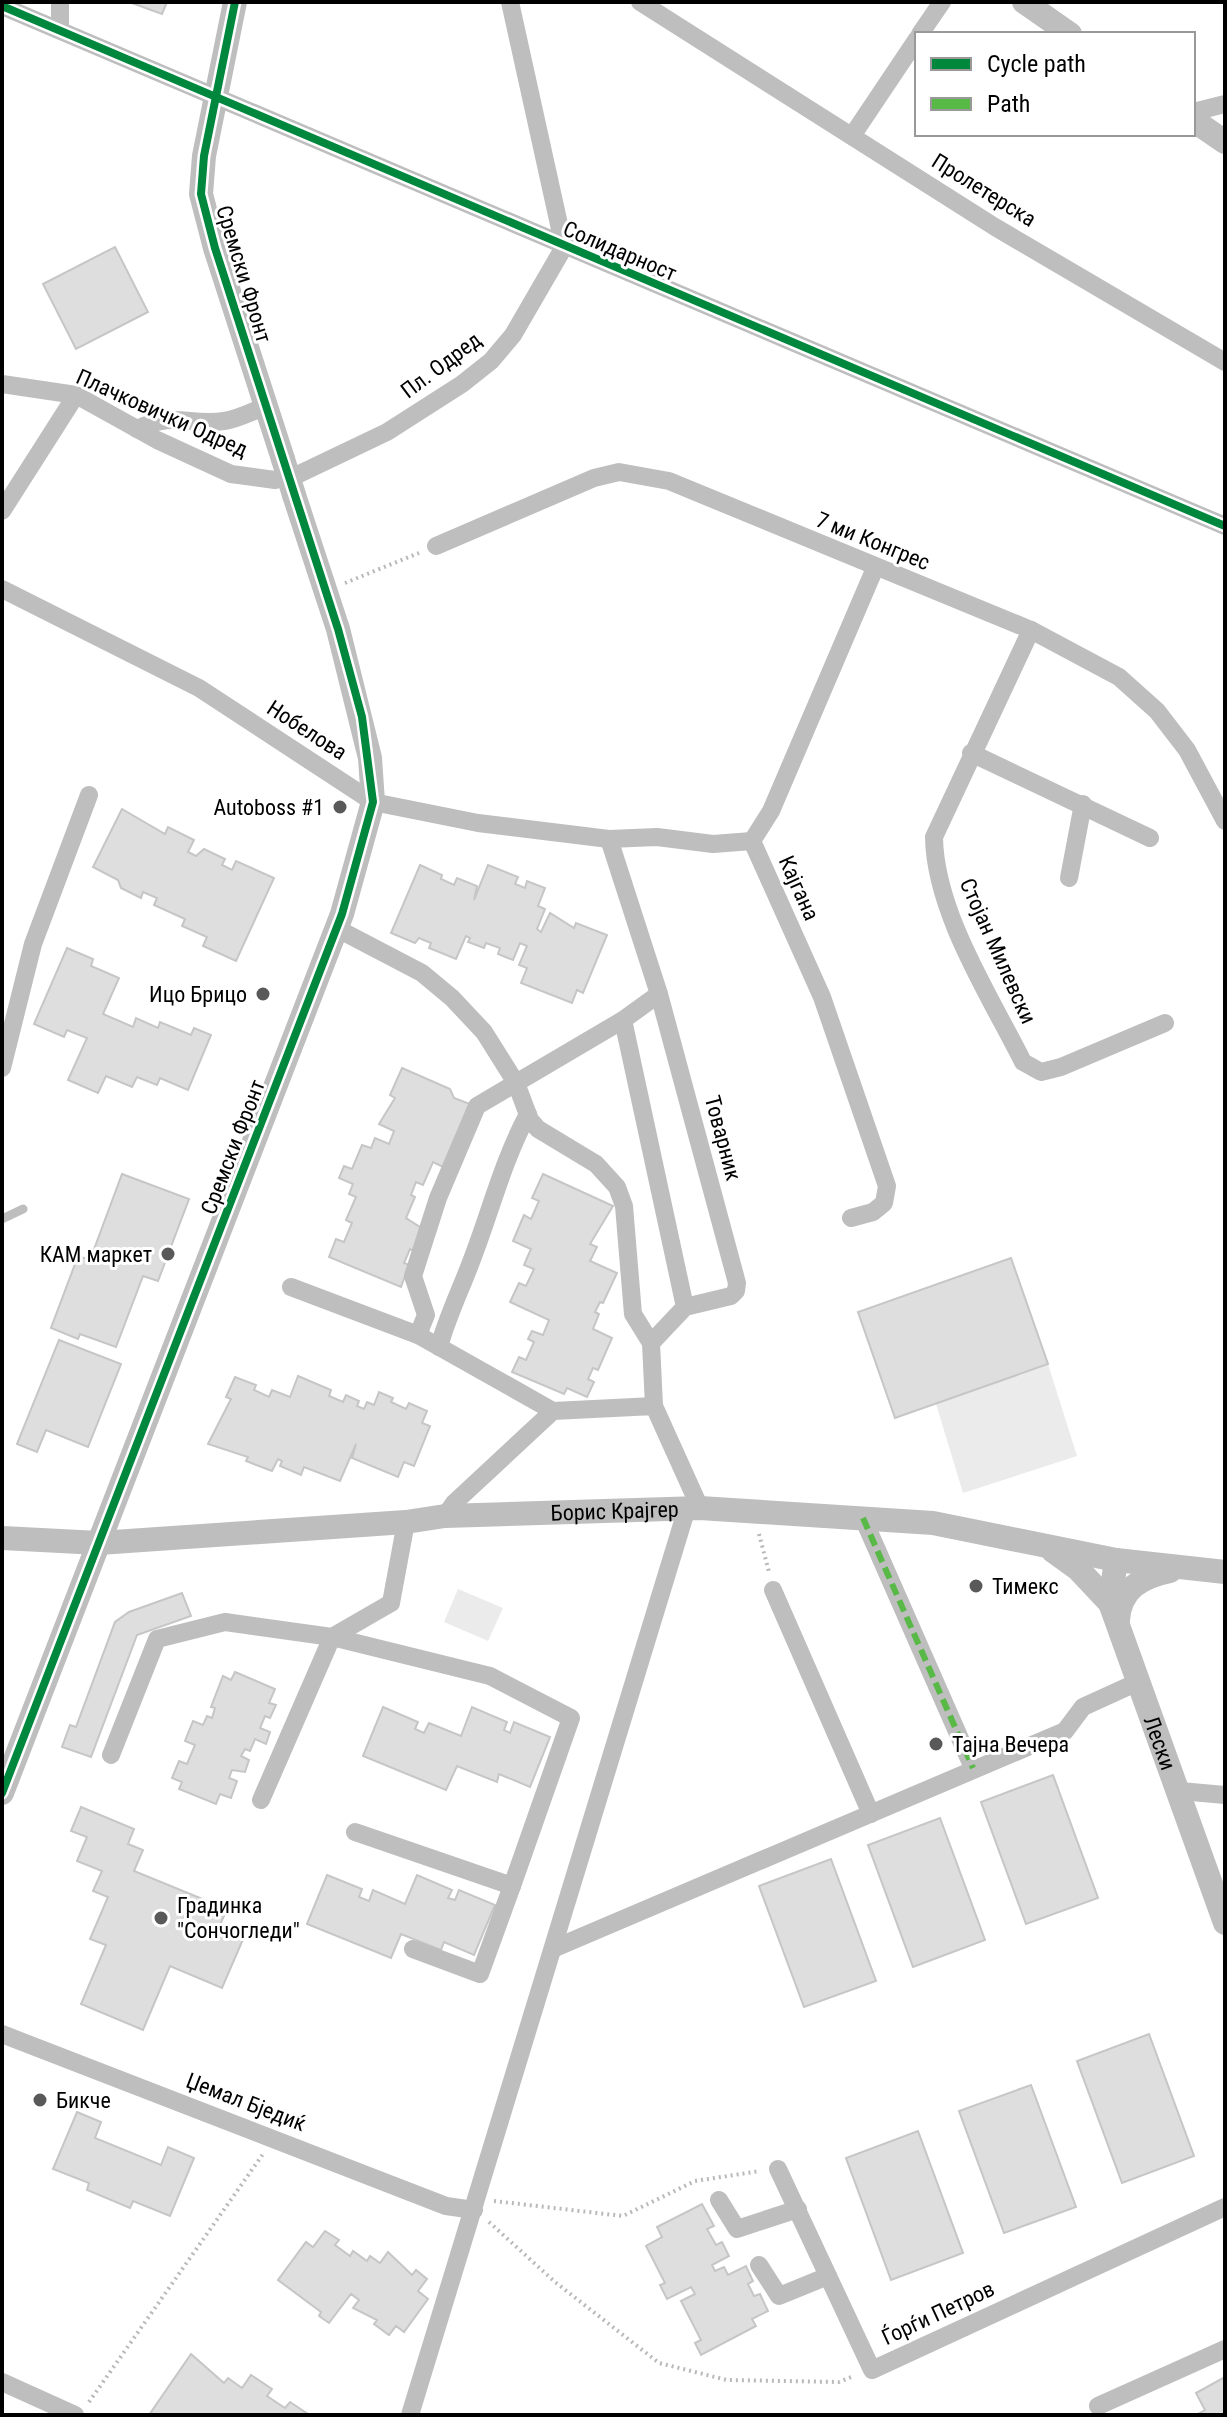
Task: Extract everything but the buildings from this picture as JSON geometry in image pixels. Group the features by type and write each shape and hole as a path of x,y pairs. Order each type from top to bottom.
{"street":[{"path":"60,2 60,29"},
{"name":"Сремски Фронт","path":"3,1787 336,928 373,802 362,717 326,591 201,194 215,94 235,2"},
{"path":"510,2 564,247"},
{"name":"Пролетерска","path":"640,2 995,227 1225,362"},
{"path":"921,32 942,2"},
{"path":"1024,2 1067,32"},
{"name":"Солидарност","path":"2,6 1225,526"},
{"path":"852,136 915,42"},
{"path":"1195,112 1225,104"},
{"path":"1195,121 1225,142"},
{"name":"Пл. Одред","path":"346,453 425,409 491,361 513,335 564,247"},
{"name":"Плачковички Одред","path":"2,384 76,395 137,429 231,474 275,480 297,475 346,453"},
{"path":"2,511 76,395"},
{"path":"137,429 157,420 224,421 266,406"},
{"name":"7 ми Конгрес","path":"436,546 594,478 619,472 669,481 1031,630 1119,677 1157,711 1187,750 1225,821"},
{"name":"Кајгана","path":"851,1218 873,1212 884,1203 887,1186 822,997 752,841 771,811 875,568"},
{"name":"Нобелова","path":"2,589 199,688 373,802 478,823 609,839 657,837 713,844 752,841"},
{"name":"Стојан Милевски","path":"1031,630 934,837 934,865 969,954 1023,1062 1041,1072 1061,1067 1165,1023"},
{"path":"971,753 1150,838"},
{"path":"2,1068 33,944 89,795"},
{"path":"1069,878 1083,804"},
{"name":"Товарник","path":"609,839 659,994 737,1283 736,1291 731,1296 685,1307"},
{"path":"336,928 422,973 452,998 484,1032 516,1083 528,1114 538,1129 596,1164 617,1187 624,1206 633,1314 651,1343 654,1406 694,1508 410,2415"},
{"path":"418,1335 426,1315 413,1276 438,1198 477,1106 623,1020 659,994"},
{"path":"623,1020 685,1307 651,1343"},
{"path":"439,1347 448,1312 474,1255 495,1187 528,1114"},
{"path":"291,1287 418,1335 553,1411 654,1406"},
{"path":"625,1407 653,1384"},
{"path":"445,1516 454,1503 553,1411"},
{"name":"Борис Крајгер","path":"2,1538 99,1543 406,1522 445,1516 694,1508 933,1523 1118,1560 1225,1572"},
{"path":"863,1518 973,1768"},
{"path":"261,1800 332,1637 391,1603 406,1522"},
{"path":"1043,1544 1078,1569 1113,1612 1119,1609 1135,1584 1151,1575 1188,1568"},
{"name":"Лески","path":"1118,1560 1113,1612 1225,1923"},
{"path":"773,1590 871,1814"},
{"path":"111,1755 157,1639 225,1622 332,1637 490,1676 571,1718 480,1974 413,1949"},
{"path":"555,1948 1065,1731 1083,1707 1140,1681"},
{"path":"1180,1791 1225,1795"},
{"path":"355,1832 512,1886"},
{"name":"Џемал Бједиќ","path":"2,2034 446,2206 475,2204"},
{"name":"Ѓорѓи Петров","path":"778,2169 872,2370 1225,2207"},
{"path":"719,2200 737,2229 798,2209"},
{"path":"759,2265 779,2296 828,2276"},
{"path":"1098,2406 1225,2349"},
{"path":"2,2382 78,2415"}],"lane":[{"path":"2,1219 23,1209"}],"path":[{"path":"326,591 436,546"},
{"path":"753,1511 773,1590"},
{"path":"78,2415 274,2139"},
{"path":"475,2204 623,2216 695,2181 778,2169"},
{"path":"475,2204 491,2225 555,2282 659,2363 727,2380 839,2382 872,2370"}],"shaded area":[{"path":"1048,1364 1077,1456 963,1493 936,1404"},
{"path":"458,1589 503,1608 488,1641 444,1622"}],"marked path":[{"path":"863,1518 973,1768"}],"cycle path":[{"path":"2,1793 342,914 373,802 362,717 338,629 215,248 201,194 204,156 235,2"},
{"path":"2,6 1225,526"}],"place":[{"name":"Autoboss #1","path":"340,807"},
{"name":"Ицо Брицо","path":"263,994"},
{"name":"КАМ маркет","path":"168,1254"},
{"name":"Тимекс","path":"976,1586"},
{"name":"Тајна Вечера","path":"936,1744"},
{"name":"Градинка \"Сончогледи\"","path":"161,1918"},
{"name":"Бикче","path":"40,2100"}]}
